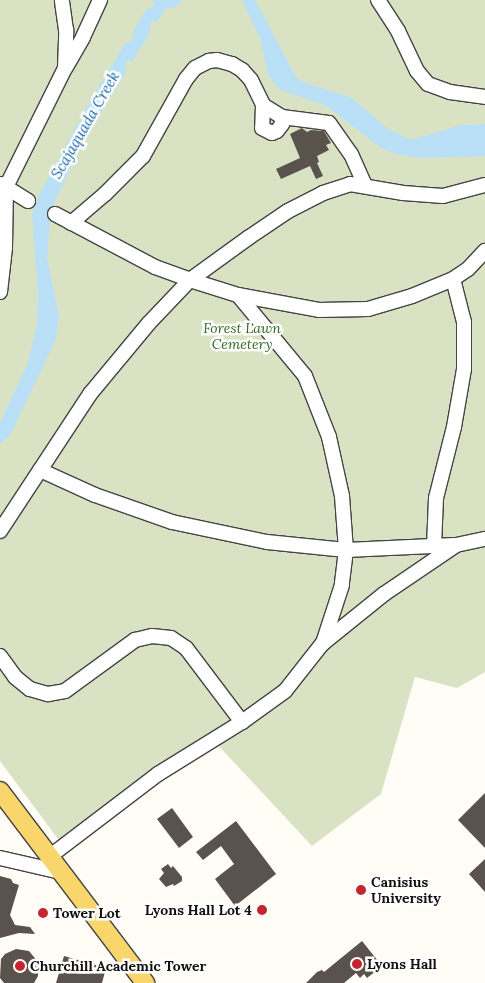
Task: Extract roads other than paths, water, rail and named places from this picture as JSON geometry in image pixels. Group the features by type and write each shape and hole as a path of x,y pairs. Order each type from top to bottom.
{"main road":[{"path":"0,791 145,983"}],"street":[{"path":"62,0 66,30 65,68"},
{"path":"0,292 5,248 3,185 83,37 100,0"},
{"path":"378,0 398,30 417,71 428,84 450,92 485,97"},
{"path":"71,223 105,194 143,156 186,79 195,68 208,61 217,60 232,64 251,80 262,105 261,125 263,129 272,133 277,131 282,124 282,117"},
{"path":"262,105 282,117 329,123 351,154 364,186"},
{"path":"0,531 90,394 149,323 190,280 288,211 323,193 350,184 403,193 443,196 485,185"},
{"path":"3,185 28,201"},
{"path":"55,214 155,266 190,280 238,295 319,310 368,309 412,296 453,279 468,269 485,251"},
{"path":"434,546 436,498 454,427 464,369 464,322 453,279"},
{"path":"238,295 305,376 331,446 342,496 346,550 342,585 322,644"},
{"path":"40,470 95,496 172,522 267,542 346,550 456,545 485,539"},
{"path":"49,856 158,774 242,722 285,691 322,644 384,594 456,545"},
{"path":"0,656 15,677 30,689 48,694 65,691 135,640 152,636 171,638 186,648 242,722"},
{"path":"0,858 61,872"}],"water":[{"name":"Scajaquada Creek","path":"152,0 183,0 174,8 166,8 157,22 151,21 149,34 132,62 127,59 125,74 109,99 104,99 103,110 83,143 78,143 77,155 55,201 50,224 47,258 59,317 56,339 10,435 0,444 0,423 28,363 37,323 38,294 32,214 38,197 78,123 86,117 83,113 102,81 110,75 108,72 124,45 134,38 132,33 146,10 155,5"},
{"path":"242,0 255,0 296,77 303,82 352,98 388,129 411,140 461,125 485,124 485,156 420,158 395,154 380,147 325,105 280,90 268,75 260,38"}],"place":[{"name":"Canisius University","path":"361,890"},
{"name":"Lyons Hall Lot 4","path":"262,910"},
{"name":"Tower Lot","path":"43,913"},
{"name":"Lyons Hall","path":"357,964"},
{"name":"Churchill Academic Tower","path":"20,966"}],"park label":[{"name":"Forest Lawn Cemetery","path":"242,336"}]}
